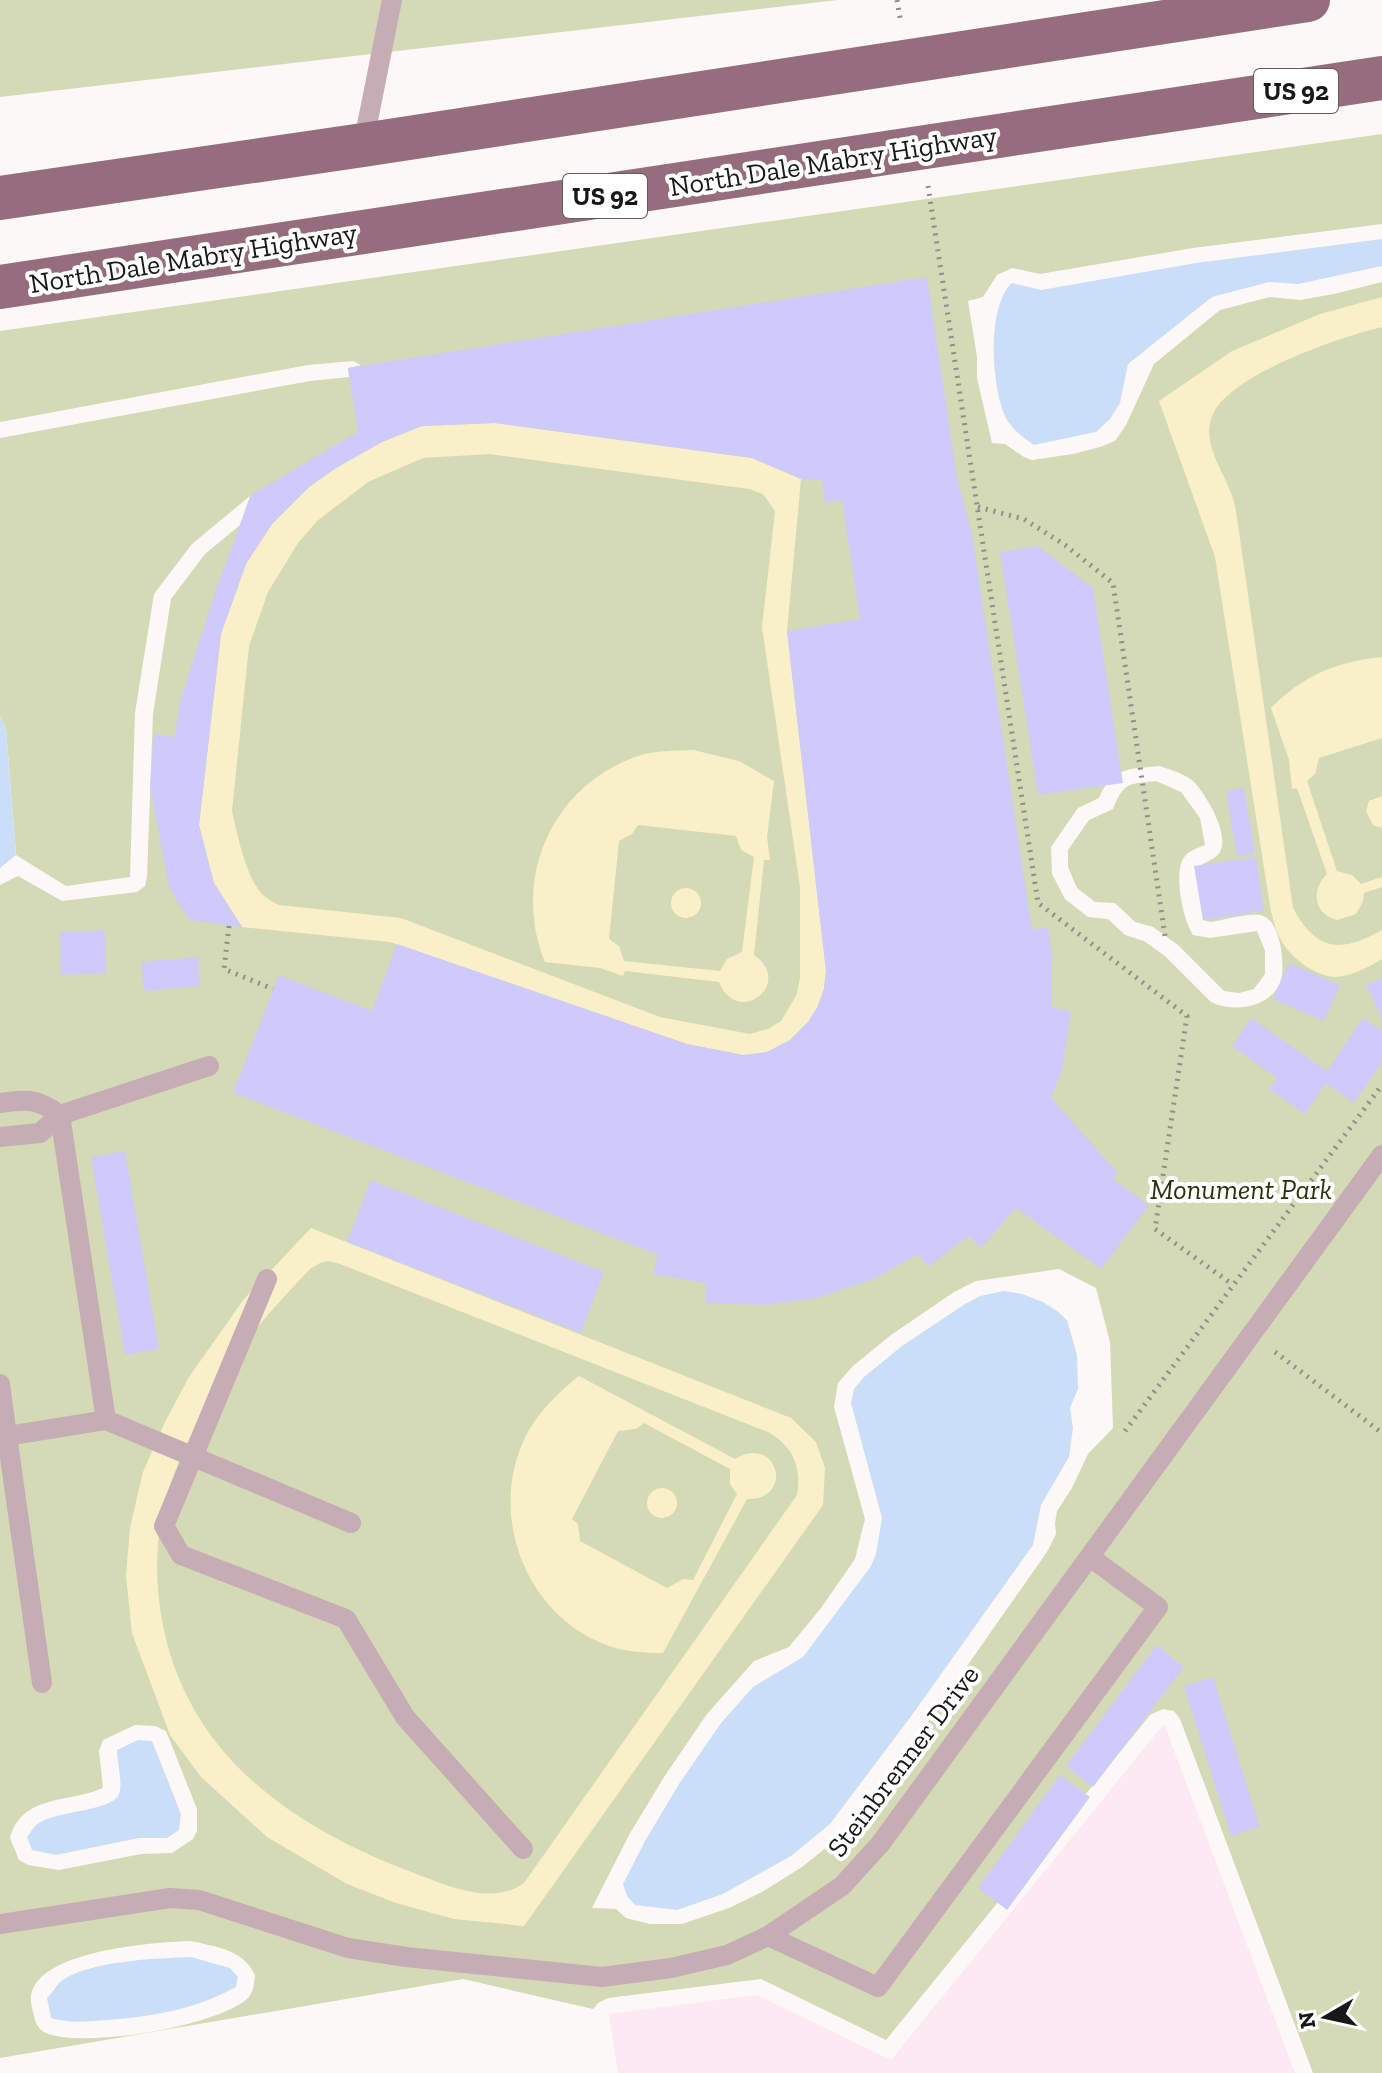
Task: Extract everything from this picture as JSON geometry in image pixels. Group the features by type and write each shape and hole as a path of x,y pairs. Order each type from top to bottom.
{"main road":[{"path":"0,198 1308,0"},
{"name":"North Dale Mabry Highway","path":"0,287 1382,78"}],"lane":[{"path":"363,145 392,0"},
{"path":"0,1137 40,1133 60,1115 209,1066"},
{"path":"0,1103 27,1099 43,1103 60,1115 106,1420"},
{"name":"Steinbrenner Drive","path":"0,1924 170,1898 199,1900 243,1917 348,1948 602,1977 671,1968 727,1955 768,1936 842,1886 881,1843 1382,1155"},
{"path":"267,1279 164,1526 181,1555 346,1619 405,1717 523,1849"},
{"path":"0,1384 42,1683"},
{"path":"7,1436 106,1420 351,1523"},
{"path":"768,1936 878,1987 1158,1607 1090,1557"}],"path":[{"path":"941,265 1038,903 1187,1016 1155,1229 1232,1284"},
{"path":"978,507 1024,519 1065,545 1113,583 1165,936"},
{"path":"229,926 224,969 273,989"},
{"path":"1125,1431 1382,1085"},
{"path":"1275,1352 1382,1433"}],"shaded area":[{"path":"1164,1724 1295,2073 618,2073 609,2014 757,1995 891,2060"}],"green space":[{"path":"0,0 838,0 0,97"},
{"name":"Monument Park","path":"1382,134 1382,224 1193,248 1040,274 1012,268 997,275 983,297 968,301 977,357 977,378 992,443 1005,444 1032,460 1073,454 1115,441 1126,425 1154,364 1220,310 1270,297 1300,300 1382,282 1382,2073 1313,2073 1180,1719 1174,1711 1163,1709 1150,1715 886,2040 761,1979 608,1998 593,2009 463,1979 0,2058 0,885 18,876 62,901 137,892 145,886 153,714 171,599 205,554 240,525 250,496 192,544 154,594 135,713 130,877 66,886 16,855 6,729 0,716 0,438 310,381 349,377 348,368 361,365 353,361 308,365 0,422 0,331","holes":["1160,766 1182,774 1191,779 1205,796 1219,825 1222,844 1220,852 1196,871 1203,920 1210,922 1260,915 1272,923 1281,950 1282,975 1278,986 1264,1001 1243,1007 1221,1006 1211,1002 1165,956 1144,941 1125,935 1108,919 1088,917 1065,899 1052,874 1051,847 1078,808 1099,798 1110,780 1131,769","1059,1269 1096,1288 1110,1342 1113,1428 1088,1454 1057,1511 1056,1534 1047,1552 927,1723 842,1835 802,1867 729,1908 682,1924 650,1924 626,1918 616,1909 592,1908 629,1835 707,1714 754,1661 789,1647 855,1559 865,1519 834,1407 838,1383 853,1366 891,1335 954,1292 976,1281","135,1725 155,1726 166,1731 197,1809 197,1831 193,1839 172,1853 141,1854 59,1870 28,1865 19,1860 10,1838 25,1814 48,1802 103,1788 99,1751 103,1740","191,1941 236,1954 255,1975 250,1996 233,2008 209,2018 150,2032 89,2038 64,2037 46,2033 38,2026 32,2008 33,1989 46,1974 66,1962 93,1954 149,1944"]},
{"path":"1156,781 1181,792 1200,818 1205,845 1187,854 1180,870 1180,894 1189,928 1193,935 1210,938 1257,931 1265,951 1265,974 1254,989 1239,993 1224,991 1178,945 1153,927 1135,922 1115,903 1095,902 1077,888 1068,867 1068,850 1089,820 1113,809 1128,786"}],"sand":[{"path":"1382,297 1382,327 1315,348 1263,372 1224,399 1213,414 1210,426 1213,451 1236,511 1293,908 1311,933 1331,944 1354,942 1382,930 1382,959 1353,973 1334,977 1309,968 1294,957 1283,943 1271,912 1215,557 1159,401 1232,351 1320,314"},
{"path":"495,423 752,458 801,479 787,631 826,971 817,1008 790,1040 767,1052 743,1055 687,1044 390,942 242,927 214,883 199,825 221,634 246,564 272,524 309,487 382,442 422,426","holes":["489,454 749,489 763,494 775,511 762,627 800,887 800,977 797,994 781,1021 750,1034 660,1017 401,918 279,905 263,895 247,867 232,811 249,646 268,592 298,543 317,521 368,482 423,458"]},
{"path":"1382,657 1382,738 1319,758 1315,774 1307,781 1337,871 1352,875 1361,884 1382,877 1382,887 1364,893 1356,914 1337,920 1319,907 1318,887 1327,874 1297,788 1292,789 1289,760 1271,708 1295,687 1322,672 1350,662"},
{"path":"693,750 739,761 774,781 767,837 770,860 764,860 754,955 765,966 768,978 766,988 759,997 738,1001 727,995 719,982 625,971 623,976 600,968 545,962 536,931 533,899 537,868 546,839 562,812 582,789 608,770 645,754","holes":["638,825 736,836 741,850 754,857 742,952 727,959 720,971 624,961 619,946 609,939 619,841 632,834"]},
{"path":"1382,796 1382,828 1373,825 1366,811 1369,801"},
{"path":"686,888 692,889 700,897 700,909 692,917 686,918 680,917 672,909 671,903 672,897 680,889"},
{"path":"311,1228 791,1418 816,1442 825,1468 823,1505 524,1926 454,1919 396,1903 347,1884 267,1837 201,1777 170,1735 132,1633 126,1576 130,1528 143,1472 165,1422 189,1377 244,1299","holes":["328,1261 768,1432 784,1444 797,1466 797,1495 524,1883 511,1890 470,1892 441,1883 326,1833 286,1807 250,1778 218,1745 193,1707 173,1663 161,1614 157,1564 159,1530 171,1482 199,1421 248,1339 310,1269"]},
{"path":"579,1376 735,1459 750,1453 761,1454 770,1460 775,1470 776,1480 772,1490 762,1497 747,1499 663,1653 636,1652 609,1646 580,1632 556,1613 537,1589 522,1561 513,1532 511,1501 514,1470 524,1440 548,1405","holes":["644,1423 730,1469 730,1484 737,1494 693,1580 683,1579 667,1588 580,1541 578,1524 572,1519 618,1431 636,1429"]},
{"path":"662,1488 668,1489 676,1497 676,1509 668,1517 662,1518 656,1517 648,1509 647,1503 648,1497 656,1489"}],"water":[{"path":"1382,239 1382,266 1298,284 1269,282 1212,297 1128,364 1120,403 1110,419 1096,432 1034,445 1007,420 997,390 994,349 998,310 1012,283 1041,290 1196,263"},
{"path":"0,716 6,729 16,855 0,868"},
{"path":"1004,1291 1022,1294 1057,1311 1067,1320 1077,1355 1078,1389 1070,1408 1073,1428 1069,1457 1041,1505 1033,1545 830,1824 791,1856 723,1894 677,1910 635,1905 627,1896 623,1884 679,1784 721,1723 753,1687 803,1657 871,1566 882,1518 851,1403 854,1389 902,1346 965,1304 980,1296"},
{"path":"138,1740 152,1741 181,1814 179,1830 167,1838 139,1838 56,1855 32,1850 27,1837 39,1823 115,1800 120,1784 117,1750"},
{"path":"191,1957 230,1968 238,1977 236,1987 205,2001 158,2014 86,2021 51,2018 47,1998 59,1983 70,1976 122,1962"}],"building":[{"path":"927,277 957,477 972,534 1032,930 1048,927 1052,954 1052,1008 1071,1011 1062,1071 1051,1098 1118,1173 1113,1179 1149,1205 1101,1269 1016,1208 981,1248 969,1236 928,1267 918,1254 874,1279 817,1298 763,1305 705,1303 706,1283 653,1274 658,1255 233,1093 279,975 372,1011 397,944 687,1044 743,1055 767,1052 790,1040 808,1022 824,989 826,971 787,631 860,619 842,500 825,503 822,480 801,479 752,458 495,423 422,426 382,442 309,487 272,524 246,564 221,634 199,825 214,883 242,927 189,920 169,887 150,785 154,734 175,737 179,705 251,495 358,432 348,368"},
{"path":"1038,546 1093,588 1123,783 1038,795 1000,552"},
{"path":"1244,788 1255,854 1237,856 1226,791"},
{"path":"1256,857 1264,911 1203,920 1194,866"},
{"path":"105,930 106,973 61,975 60,932"},
{"path":"198,957 200,986 144,991 141,962"},
{"path":"1289,963 1340,985 1324,1021 1273,999"},
{"path":"1382,978 1382,1018 1366,985"},
{"path":"1251,1018 1327,1071 1363,1018 1382,1031 1382,1062 1354,1103 1326,1083 1305,1114 1269,1089 1277,1078 1232,1046"},
{"path":"125,1151 159,1349 125,1355 91,1157"},
{"path":"371,1180 604,1272 581,1333 347,1242"},
{"path":"1157,1645 1184,1667 1093,1787 1066,1766"},
{"path":"1213,1677 1260,1827 1231,1836 1184,1686"},
{"path":"1060,1775 1090,1797 1007,1910 978,1888"}]}
